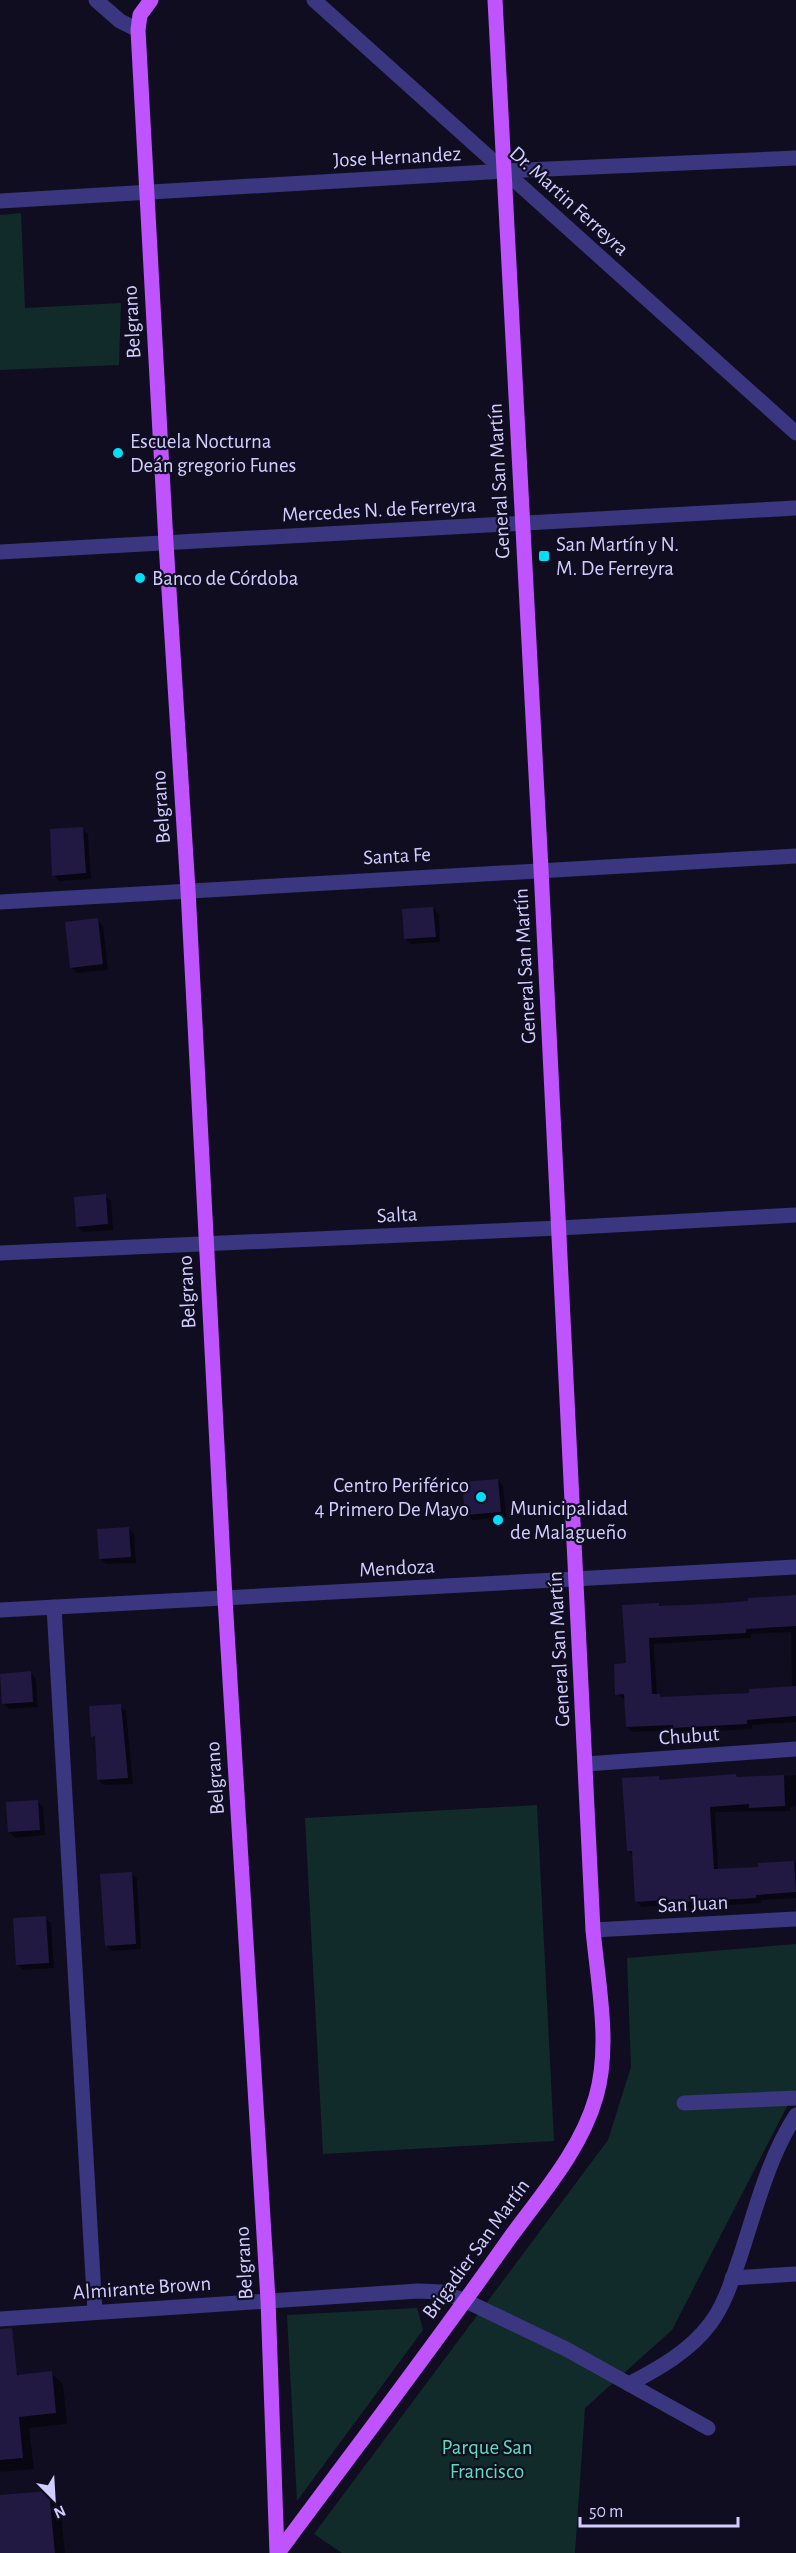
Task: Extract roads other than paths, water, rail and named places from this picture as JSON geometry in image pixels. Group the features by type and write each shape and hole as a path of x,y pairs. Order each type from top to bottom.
{"main road":[{"path":"138,30 141,15 151,0"},
{"name":"General San Martín","path":"495,0 541,869 593,1930"},
{"name":"Belgrano","path":"138,30 166,543 188,890 225,1599 268,2300 277,2553"},
{"name":"Brigadier San Martín","path":"277,2553 466,2301 568,2156 587,2125 597,2096 602,2067 603,2037 593,1930"}],"street":[{"path":"96,0 120,21 138,30"},
{"name":"Dr. Martin Ferreyra","path":"314,0 796,432"},
{"name":"Jose Hernandez","path":"0,201 505,171 796,158"},
{"name":"Mercedes N. de Ferreyra","path":"0,552 796,508"},
{"name":"Santa Fe","path":"0,902 796,856"},
{"name":"Salta","path":"0,1253 206,1245 796,1215"},
{"name":"Mendoza","path":"0,1610 796,1567"},
{"path":"54,1607 95,2312"},
{"name":"Chubut","path":"586,1764 796,1749"},
{"name":"San Juan","path":"593,1930 796,1919"},
{"path":"684,2103 796,2098"},
{"path":"629,2384 656,2370 679,2354 710,2325 726,2298 772,2161 796,2115"},
{"path":"732,2278 796,2274"},
{"name":"Almirante Brown","path":"0,2319 418,2290 441,2292 466,2301 566,2349 708,2428"}],"place":[{"name":"Escuela Nocturna Deán gregorio Funes","path":"118,453"},
{"name":"San Martín y N. M. De Ferreyra","path":"544,556"},
{"name":"Banco de Córdoba","path":"140,578"},
{"name":"Centro Periférico 4 Primero De Mayo","path":"481,1497"},
{"name":"Municipalidad de Malagueño","path":"498,1520"}],"park label":[{"name":"Parque San Francisco","path":"487,2459"}]}
